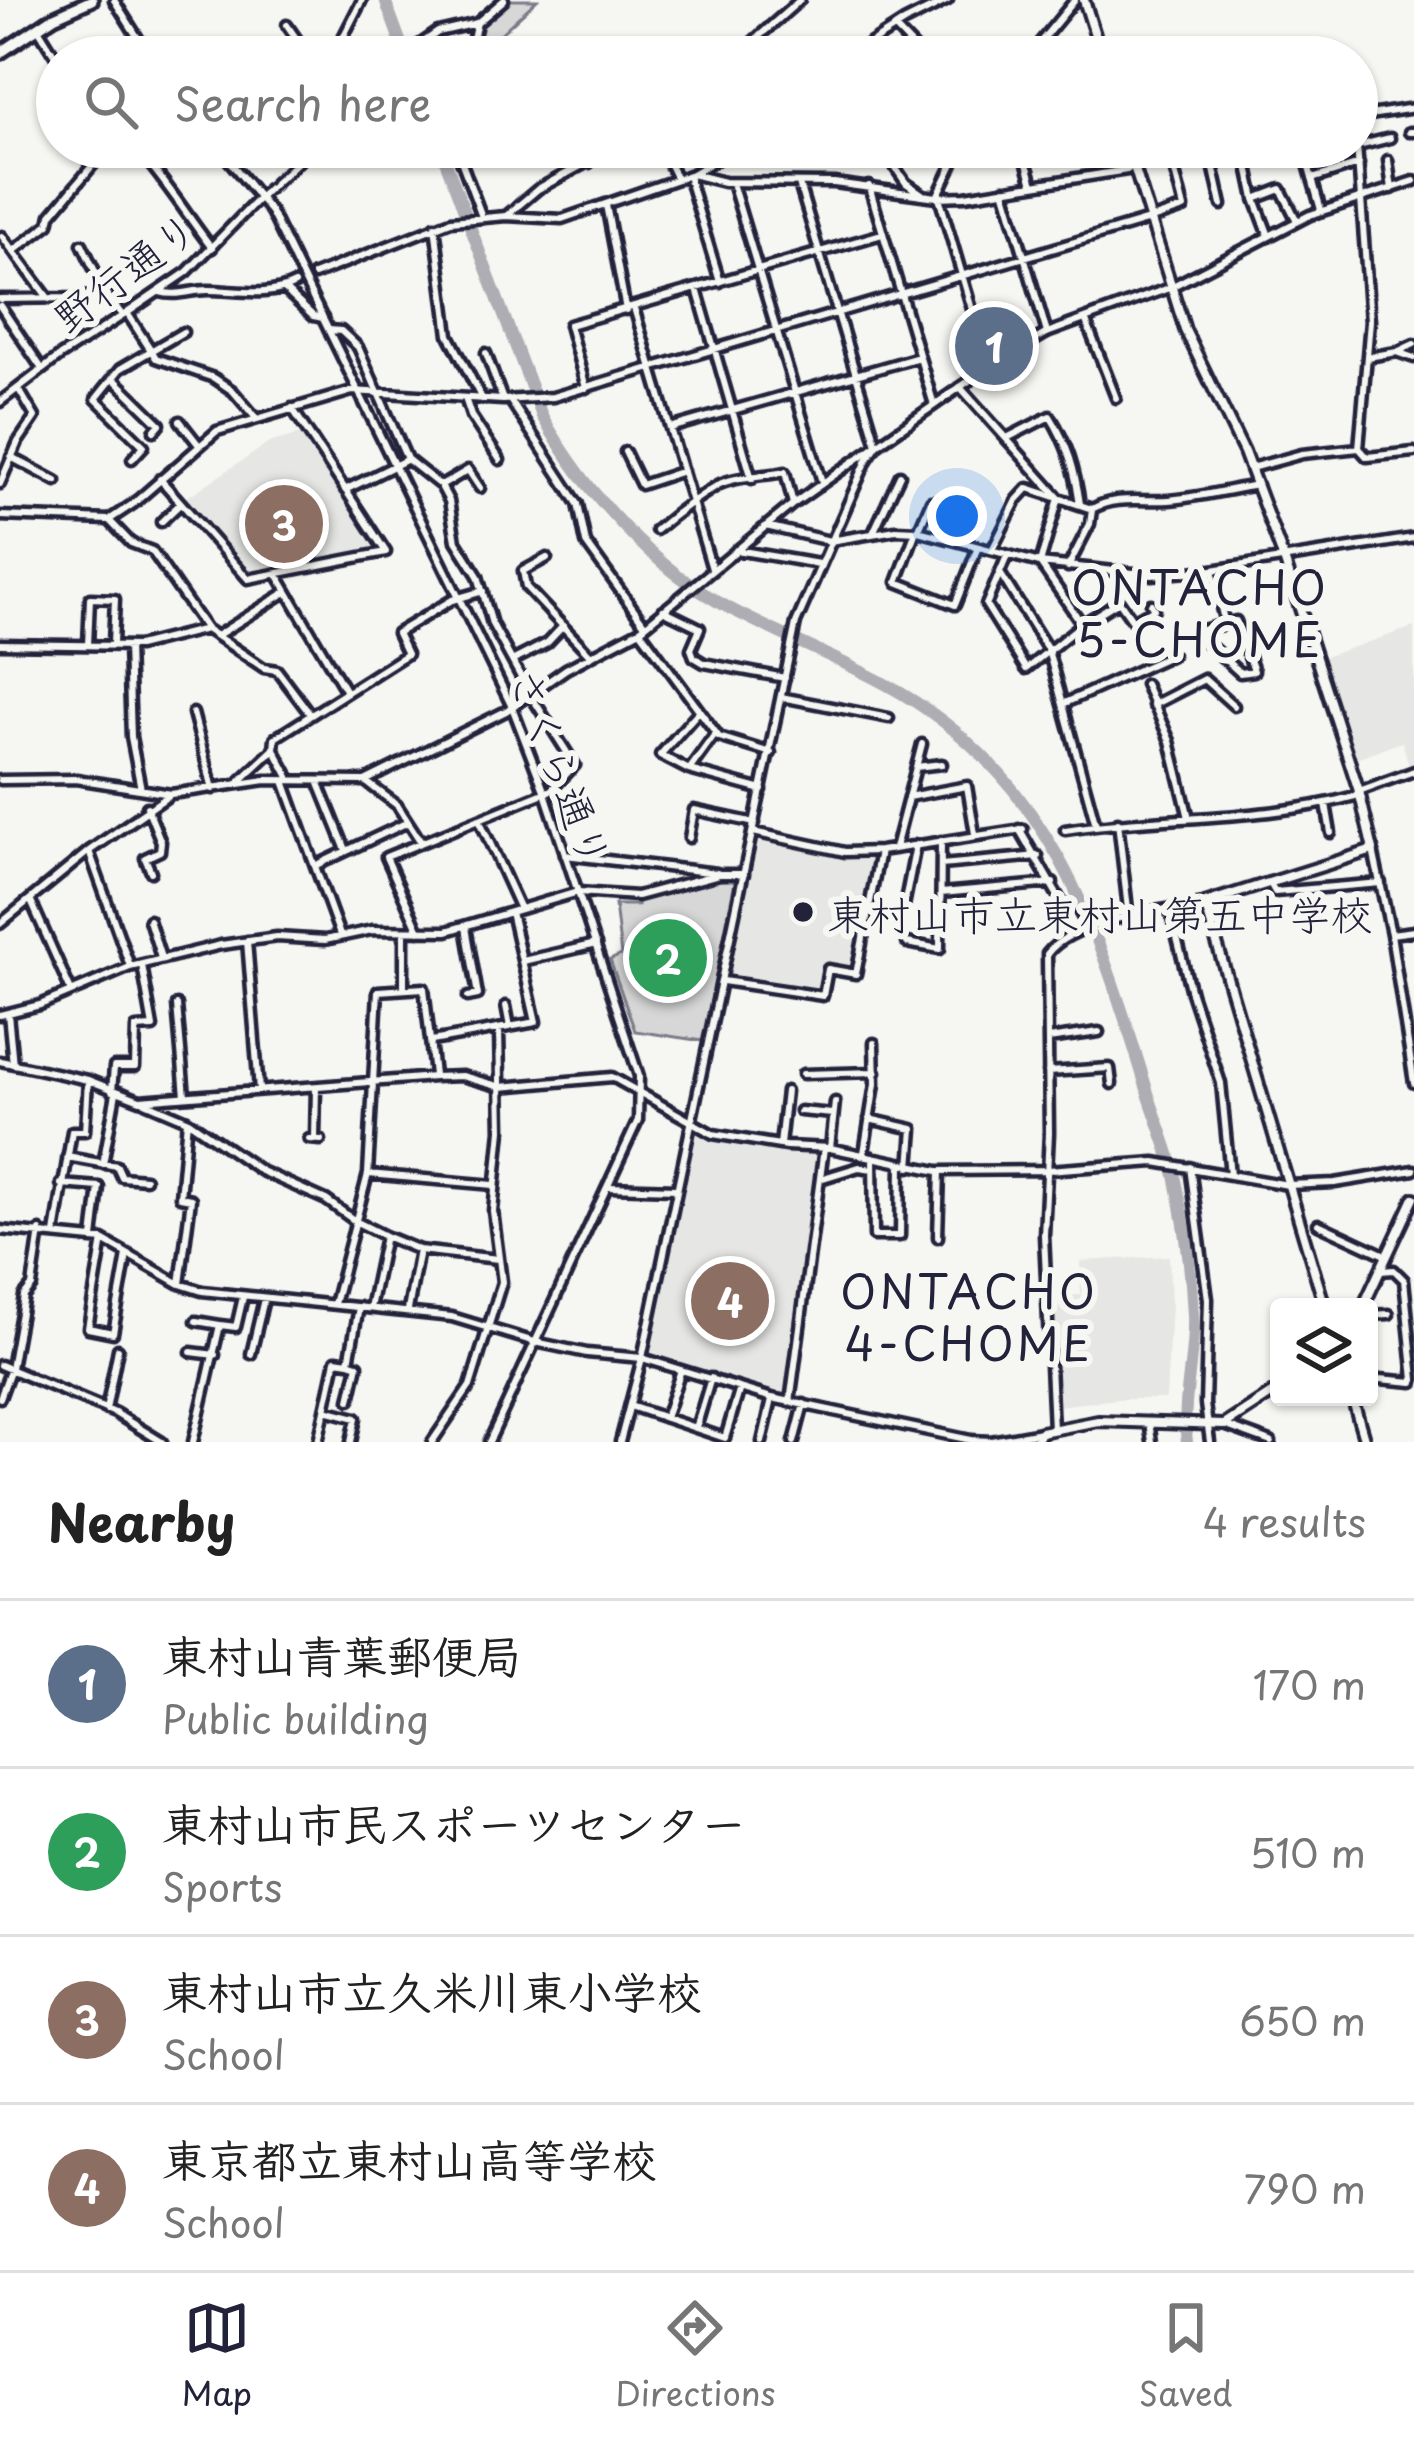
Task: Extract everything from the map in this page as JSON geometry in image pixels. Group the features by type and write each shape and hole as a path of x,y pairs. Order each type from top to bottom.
{"main road":[{"path":"0,53 37,27 92,0"},
{"path":"1080,0 1094,36"},
{"path":"1133,168 1169,288 1251,468 1284,560 1359,791 1373,850 1205,903 1321,1298"},
{"path":"1367,1298 1414,1198"},
{"path":"1038,1437 1098,1420 1224,1425 1270,1395"},
{"path":"1355,1406 1365,1442"}],"street":[{"path":"114,0 137,36"},
{"path":"344,36 362,0"},
{"path":"431,36 477,23 504,0"},
{"path":"759,36 800,0"},
{"path":"884,36 949,0"},
{"path":"1047,36 1080,0"},
{"path":"475,36 477,23"},
{"path":"287,25 295,36"},
{"path":"37,27 43,36"},
{"path":"895,28 903,36"},
{"path":"1378,114 1414,108"},
{"path":"1378,141 1390,138"},
{"path":"1388,160 1392,189"},
{"path":"15,250 49,224 50,215 90,168"},
{"path":"154,168 212,248"},
{"name":"さくら通り","path":"236,168 261,196 512,707 596,944 641,1094"},
{"name":"野行通り","path":"0,402 160,292 212,248 291,168"},
{"path":"464,168 481,217"},
{"path":"506,216 538,189 581,168"},
{"path":"672,168 677,179"},
{"path":"314,275 451,221 506,216 554,221 702,168"},
{"path":"895,168 925,196"},
{"path":"951,168 938,197 989,367"},
{"path":"1028,168 1033,185"},
{"path":"690,175 732,183 869,186 938,197 1129,168"},
{"path":"0,517 109,520 218,431 358,391 507,400 553,397 901,296 1184,208 1175,168"},
{"path":"1212,168 1222,205"},
{"path":"1249,168 1268,236"},
{"path":"1309,168 1321,210"},
{"path":"1312,179 1346,168"},
{"path":"1360,168 1370,322 1359,448 1366,458 1414,452"},
{"path":"690,175 720,282"},
{"path":"364,782 512,707 642,627 822,482 989,367 1047,333 1169,288 1321,210 1414,181"},
{"path":"732,183 822,482"},
{"path":"620,1442 642,1358 796,623 878,445 799,184"},
{"path":"869,186 934,405"},
{"path":"1004,189 1047,333"},
{"path":"1256,199 1281,189 1297,221"},
{"path":"606,205 630,309 712,569"},
{"path":"435,226 449,334 482,399"},
{"path":"586,388 568,325 882,234"},
{"path":"2,236 49,299"},
{"path":"82,244 105,292 156,358 214,378 233,391 256,418"},
{"path":"160,292 172,296 202,290 284,290 295,284"},
{"path":"697,289 752,478"},
{"path":"284,290 314,316 323,318"},
{"path":"42,369 0,302 105,292"},
{"path":"1086,321 1116,398"},
{"path":"329,330 341,331 358,346 407,459 442,486 456,541 483,591 492,624 575,765 545,793 386,856 419,931"},
{"path":"131,459 146,444 96,399 120,369 183,332"},
{"path":"1368,357 1414,344"},
{"path":"1397,352 1414,358"},
{"path":"486,353 507,400 578,504 586,543 699,711 723,740 771,753"},
{"path":"670,428 919,356"},
{"path":"114,379 160,424 154,430"},
{"path":"960,387 1059,498"},
{"path":"0,484 34,417 18,388"},
{"path":"465,398 471,416 500,460"},
{"path":"160,479 248,579 386,552 292,408"},
{"path":"1007,438 1050,416 1075,466 1080,504"},
{"path":"181,421 198,444"},
{"path":"1251,468 1302,454 1359,448"},
{"path":"625,452 641,485 683,472"},
{"path":"11,457 56,482"},
{"path":"345,490 407,459"},
{"path":"442,486 468,470 480,488"},
{"path":"656,530 691,501 709,496 718,485 752,478 784,472 793,504"},
{"path":"873,533 900,475"},
{"path":"1068,567 1093,509 1102,504 1165,500 1257,485"},
{"path":"991,551 1024,490 1093,509"},
{"path":"1040,562 1059,498"},
{"path":"931,501 897,582 955,605 978,547"},
{"path":"161,522 181,503"},
{"path":"109,520 131,542 152,551 206,628 264,668 277,670 310,714"},
{"path":"766,526 830,541 917,531 1007,556 1152,575 1284,560 1414,538"},
{"path":"736,550 820,564"},
{"path":"1007,556 986,605 1026,669 1119,601 1134,624 1154,609 1151,604"},
{"path":"547,557 524,571 526,587 590,656"},
{"path":"1040,562 1082,624"},
{"path":"1212,570 1225,624"},
{"path":"1000,573 1048,650 1096,825"},
{"path":"277,574 346,690"},
{"path":"218,635 287,591"},
{"path":"340,935 274,749 275,738 407,654 397,633 459,597 483,591"},
{"path":"88,645 90,598 115,599 113,644"},
{"path":"663,610 700,628 691,649 704,663 785,678"},
{"path":"1236,621 1254,671 1240,673 1195,632 1225,624 1236,621"},
{"path":"514,660 547,643 563,626"},
{"path":"0,644 128,646 206,628"},
{"path":"128,646 131,737 141,789"},
{"path":"1063,704 1172,655"},
{"path":"1153,705 1204,679 1234,706"},
{"path":"1145,684 1170,741 1189,818"},
{"path":"781,697 889,718"},
{"path":"699,711 660,755 689,770 762,790"},
{"path":"193,713 213,789"},
{"path":"689,770 716,733"},
{"path":"895,848 922,744"},
{"path":"237,784 274,749"},
{"path":"916,767 942,764"},
{"path":"1065,830 1296,810 1414,772"},
{"path":"0,780 76,779 171,794 286,779 364,782 386,794 421,842"},
{"path":"319,781 346,851"},
{"path":"908,796 967,786 975,834"},
{"path":"0,924 89,851 171,794"},
{"path":"1326,804 1330,833"},
{"path":"147,807 161,842 160,851 145,858 151,872"},
{"path":"689,838 694,810 845,852 1021,829 1078,930"},
{"path":"431,1041 536,1022 516,910 479,818"},
{"path":"315,866 408,822"},
{"path":"1118,822 1130,918"},
{"path":"908,943 940,949 941,841"},
{"path":"904,906 916,844"},
{"path":"1373,850 1414,1083"},
{"path":"89,851 130,967"},
{"path":"723,981 823,996 828,969 856,974 880,851"},
{"path":"566,855 744,874"},
{"path":"941,866 1038,856"},
{"path":"13,1065 4,1014 161,958 277,938 325,940 340,935 447,931 578,892 637,896 719,874"},
{"path":"941,893 1053,883"},
{"path":"1270,883 1275,892 1381,883"},
{"path":"31,902 72,992"},
{"path":"1053,1430 1044,1235 1047,954 1054,944 1078,930 1205,903"},
{"path":"1,906 7,917"},
{"path":"1170,909 1190,993 1221,1083 1230,1175"},
{"path":"149,920 161,958"},
{"path":"465,925 478,995 468,998"},
{"path":"404,931 404,989"},
{"path":"1391,934 1414,931"},
{"path":"247,941 259,1090"},
{"path":"523,961 596,944"},
{"path":"103,1164 114,1092 113,1066 135,1067 136,1028 153,1027 142,964"},
{"path":"334,1304 368,1174 378,991 424,988 434,1076"},
{"path":"177,1005 185,1096"},
{"path":"506,1006 509,1028"},
{"path":"432,1442 470,1386 502,1282 494,1184 501,1087 499,1030"},
{"path":"1048,1039 1099,1032"},
{"path":"869,1120 914,1129 905,1166 900,1236 874,1236 869,1120 876,1072 874,1043"},
{"path":"0,1061 88,1080 187,1120 261,1171 419,1250 498,1259"},
{"path":"1048,1072 1109,1064 1112,1084"},
{"path":"803,1074 876,1072"},
{"path":"140,1100 434,1076 462,1076 501,1087 600,1076 612,1078 713,1134 827,1148 940,1171 1048,1171 1154,1162 1288,1185 1414,1170"},
{"path":"56,1233 72,1131 85,1131 88,1080"},
{"path":"315,1139 316,1087"},
{"path":"780,1145 786,1091"},
{"path":"489,1442 638,1120 641,1094"},
{"path":"790,1402 835,1102"},
{"path":"800,1111 834,1114"},
{"path":"180,1284 191,1199 180,1197 187,1120"},
{"path":"67,1157 117,1166 122,1177 146,1179"},
{"path":"1189,1166 1208,1299 1206,1424 1210,1442"},
{"path":"820,1179 859,1167 873,1169"},
{"path":"938,1237 940,1171"},
{"path":"368,1174 494,1184"},
{"path":"62,1184 99,1187 93,1238"},
{"path":"608,1186 676,1189"},
{"path":"1318,1224 1387,1256"},
{"path":"0,1230 103,1240 202,1292 408,1310 587,1353 642,1358 772,1398 980,1442 1038,1437"},
{"path":"0,1398 11,1368 24,1297 32,1286 40,1231"},
{"path":"370,1308 385,1236"},
{"path":"103,1240 88,1328 113,1333 127,1254"},
{"path":"408,1310 419,1250"},
{"path":"1378,1379 1414,1381 1404,1280 1394,1270 1379,1271"},
{"path":"196,1321 236,1327 243,1297"},
{"path":"251,1354 264,1299"},
{"path":"349,1362 359,1306"},
{"path":"1378,1314 1389,1313"},
{"path":"193,1442 220,1324"},
{"path":"106,1410 118,1349"},
{"path":"190,1352 215,1355"},
{"path":"318,1442 336,1360 358,1365 350,1400"},
{"path":"0,1365 106,1410 161,1442"},
{"path":"665,1418 681,1368"},
{"path":"696,1428 711,1378"},
{"path":"629,1406 725,1438 740,1388"},
{"path":"762,1442 772,1398"},
{"path":"794,1442 804,1404"},
{"path":"325,1410 356,1418 351,1442"},
{"path":"1149,1422 1152,1442"},
{"path":"1224,1425 1270,1442"}],"shaded area":[{"path":"510,0 537,0 498,36 481,36 483,25"},
{"path":"300,434 379,549 249,574 184,499 269,443"},
{"path":"1414,627 1414,767 1410,768 1402,742 1356,758 1321,658"},
{"name":"東村山市立東村山第五中学校","path":"757,836 845,855 877,855 853,971 826,966 821,994 726,979"},
{"path":"732,877 735,881 703,1041 635,1031 610,960 621,955 615,905 637,905"},
{"path":"694,1132 744,1143 821,1153 788,1396 648,1353"},
{"path":"1169,1256 1166,1399 1057,1406 1054,1295 1081,1295 1080,1261"}],"waterway":[{"path":"385,0 398,36"},
{"path":"448,168 542,416 600,500 648,550 702,592 887,685 943,722 990,763 1060,860 1109,971 1176,1180 1193,1315 1187,1442"}],"place":[{"name":"東村山青葉郵便局","path":"994,346"},
{"name":"東村山市立久米川東小学校","path":"284,524"},
{"name":"東村山市立東村山第五中学校","path":"803,912"},
{"name":"東村山市民スポーツセンター","path":"668,958"},
{"name":"東京都立東村山高等学校","path":"730,1301"}],"district":[{"name":"ONTACHO 5-CHOME","path":"1200,612"},
{"name":"ONTACHO 4-CHOME","path":"969,1316"}]}
